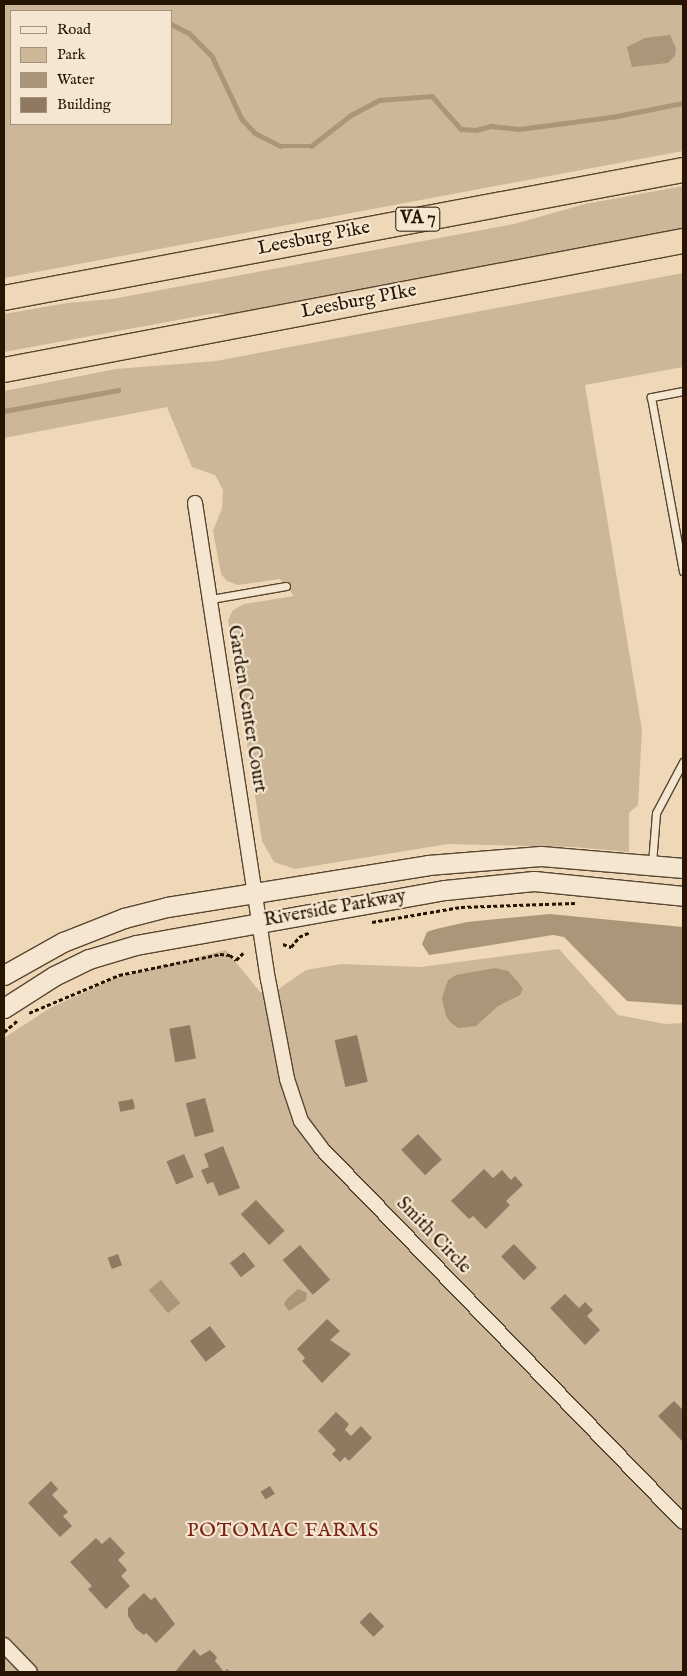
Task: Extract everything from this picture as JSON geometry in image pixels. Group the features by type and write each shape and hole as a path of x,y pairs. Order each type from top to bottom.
{"highway":[{"name":"Leesburg Pike","path":"4,298 683,170"},
{"name":"Leesburg PIke","path":"4,370 683,241"}],"main road":[{"name":"Riverside Parkway","path":"4,975 63,942 124,918 168,907 486,858 568,856 683,868"},
{"name":"Riverside Parkway","path":"4,1008 54,976 90,959 177,935 445,890 534,881 683,896"}],"street":[{"name":"Garden Center Court","path":"195,503 261,921"},
{"name":"Smith Circle","path":"261,921 286,1079 292,1102 310,1136 683,1522"},
{"path":"4,1645 30,1672"}],"lane":[{"path":"683,391 650,397 683,571"},
{"path":"211,599 286,586"},
{"path":"652,864 656,813 683,762"}],"path":[{"path":"363,923 461,907 545,902 579,904"},
{"path":"283,944 291,947 299,937 314,931"},
{"path":"4,1032 26,1015 119,975 220,954 236,960 243,953"}],"green space":[{"path":"4,4 683,4 683,151 4,278"},
{"path":"683,186 683,230 233,315 216,313 4,352 4,314 67,303 112,299 514,224 585,204"},
{"path":"683,273 683,367 585,385 642,730 638,805 629,813 629,852 574,847 448,844 295,869 274,862 262,841 228,620 233,610 244,604 294,596 280,579 238,585 227,581 221,574 213,531 222,508 223,490 215,475 192,467 167,407 4,438 4,391 116,369 216,361"},
{"path":"559,949 618,1015 665,1024 683,1023 683,1672 4,1672 4,1038 50,1008 115,978 226,950 260,992 277,990 306,970 341,964 420,967"}],"water":[{"path":"670,35 676,48 675,56 668,63 632,67 627,47 645,38"},
{"path":"550,914 683,927 683,1005 627,1001 564,937 553,935 429,955 422,944 427,932 436,929 467,922"},
{"path":"495,968 508,971 523,989 520,995 498,1006 476,1026 458,1028 446,1016 442,998 448,980 456,975"},
{"path":"161,1280 180,1303 168,1313 149,1290"},
{"path":"298,1289 307,1293 306,1300 289,1311 284,1304"}],"building":[{"path":"190,1025 196,1058 175,1062 169,1029"},
{"path":"357,1035 368,1082 345,1087 335,1040"},
{"path":"205,1098 214,1132 195,1137 186,1103"},
{"path":"133,1099 135,1109 120,1112 118,1102"},
{"path":"418,1134 442,1160 425,1175 401,1150"},
{"path":"223,1146 240,1188 219,1196 213,1182 207,1184 201,1170 209,1167 204,1154"},
{"path":"184,1154 194,1177 176,1184 167,1161"},
{"path":"484,1169 493,1178 502,1170 511,1180 515,1176 523,1185 506,1201 510,1205 486,1229 473,1216 469,1219 451,1201"},
{"path":"256,1200 285,1231 269,1245 241,1214"},
{"path":"514,1244 537,1268 524,1280 501,1257"},
{"path":"300,1245 330,1280 313,1295 283,1260"},
{"path":"244,1252 255,1266 241,1277 230,1263"},
{"path":"118,1254 122,1265 112,1269 108,1258"},
{"path":"565,1294 579,1308 585,1302 593,1310 587,1316 600,1330 585,1345 550,1308"},
{"path":"327,1319 340,1331 330,1340 351,1354 322,1383 302,1361 305,1358 297,1349"},
{"path":"210,1326 226,1347 206,1362 190,1341"},
{"path":"674,1401 683,1410 682,1441 658,1416"},
{"path":"336,1412 349,1424 345,1430 351,1436 361,1426 372,1438 349,1461 345,1457 340,1462 332,1454 336,1450 318,1431"},
{"path":"51,1481 58,1489 52,1495 68,1512 63,1516 72,1526 60,1537 28,1503"},
{"path":"270,1486 275,1494 265,1499 261,1492"},
{"path":"110,1537 125,1553 118,1560 127,1570 121,1576 130,1586 106,1609 88,1589 92,1586 70,1562 96,1538 102,1544"},
{"path":"144,1593 151,1600 155,1597 175,1624 156,1643 146,1633 144,1635 136,1629 128,1616 128,1608"},
{"path":"370,1612 384,1626 374,1637 359,1623"},
{"path":"194,1649 200,1656 210,1650 217,1657 215,1661 224,1672 175,1672"}],"waterway":[{"path":"172,24 189,33 212,56 242,119 255,133 281,146 311,146 351,115 379,100 432,96 461,129 476,130 491,126 519,129 612,117 683,103"},
{"path":"4,411 118,390"}],"district":[{"name":"POTOMAC FARMS","path":"283,1530"}]}
